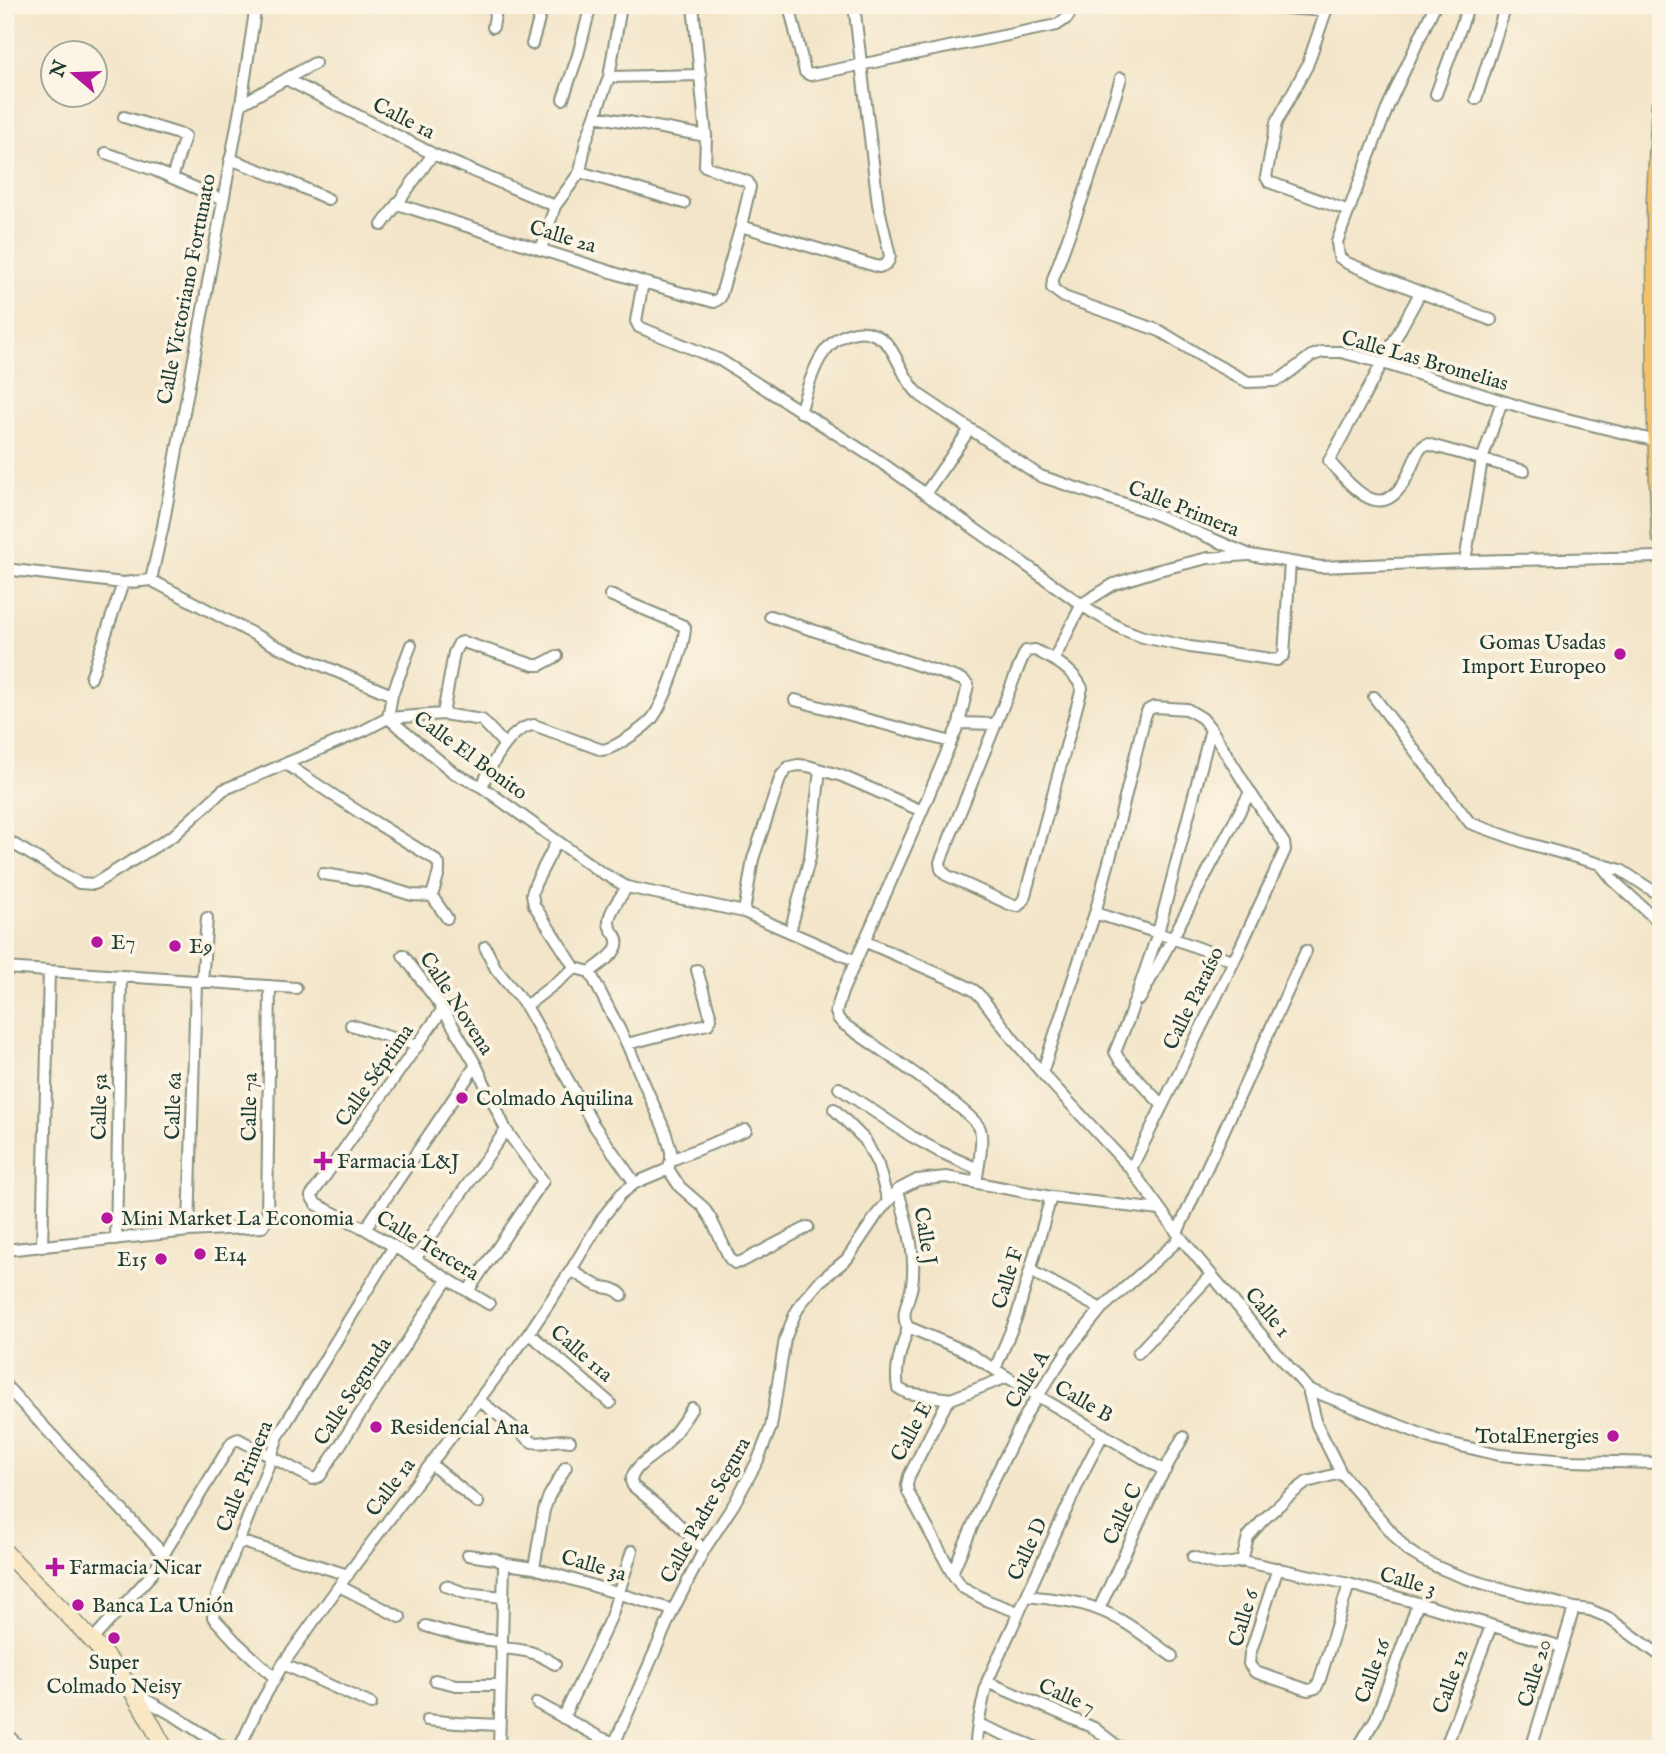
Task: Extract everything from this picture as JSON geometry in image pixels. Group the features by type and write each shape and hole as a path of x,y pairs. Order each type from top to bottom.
{"main road":[{"path":"1661,104 1656,199 1661,536"},
{"path":"5,1552 92,1640 135,1694 165,1749"}],"street":[{"name":"Calle Victoriano Fortunato","path":"151,580 241,104 257,5"},
{"path":"493,27 497,5"},
{"path":"532,44 543,5"},
{"path":"563,99 591,5"},
{"path":"694,5 706,135 705,166 750,185 741,226 879,267 885,265 890,256 878,204 854,5"},
{"path":"789,5 805,72 810,75 1058,25 1067,18 1075,5"},
{"path":"1246,5 1329,8 1307,66 1276,123 1266,177 1269,182 1349,211"},
{"path":"1435,5 1389,103 1337,242 1339,257 1347,263 1492,320"},
{"path":"1436,94 1469,5"},
{"path":"1476,99 1506,5"},
{"path":"541,250 555,206 580,172 586,141 609,77 620,12 617,6"},
{"path":"241,104 315,63"},
{"path":"609,77 701,75"},
{"name":"Calle Las Bromelias","path":"1122,78 1053,279 1052,288 1063,297 1160,331 1219,368 1248,382 1268,383 1282,378 1311,356 1322,352 1341,352 1502,401 1659,442"},
{"name":"Calle 1a","path":"286,79 433,154 555,206"},
{"path":"595,116 706,135"},
{"path":"124,117 185,136 172,178"},
{"path":"106,153 223,200"},
{"path":"382,225 433,154"},
{"path":"230,159 328,199"},
{"path":"580,172 684,203"},
{"name":"Calle 2a","path":"397,204 714,302 720,298 741,226"},
{"path":"643,282 636,321 639,327 720,360 878,461 1122,629 1143,637 1190,647 1277,660 1284,655 1290,562"},
{"path":"1420,293 1329,461 1344,479 1371,500 1381,501 1390,499 1405,483 1423,445 1427,444 1524,471"},
{"name":"Calle Primera","path":"800,412 816,365 824,352 835,341 850,333 862,331 872,333 888,346 918,393 1040,476 1152,513 1251,555 1321,567 1661,556"},
{"path":"1465,561 1482,460 1502,401"},
{"path":"925,494 970,429"},
{"path":"1054,659 1082,604 1114,584 1155,570 1208,558 1251,555"},
{"path":"5,569 123,583 151,580 276,646 392,695"},
{"path":"90,678 123,583"},
{"path":"482,787 490,768 505,746 519,729 525,726 534,724 602,750 609,749 651,720 666,692 685,628 610,594"},
{"path":"770,616 963,680 968,685 959,723 842,992 836,1012 842,1023 971,1117 979,1126 981,1138 976,1183"},
{"path":"443,713 454,653 459,643 534,665 540,665 557,656"},
{"path":"411,645 392,695 388,718 443,713 482,720 505,746"},
{"path":"1035,650 1054,659 1078,678 1082,688 1024,899 1018,906 946,875 940,862 1026,651 1035,650"},
{"path":"1374,697 1470,823 1526,843 1621,870 1661,896"},
{"path":"795,699 951,742"},
{"path":"1042,1073 1095,913 1145,716 1148,710 1154,707 1187,709 1202,718 1211,729 1250,792 1128,1020"},
{"name":"Calle El Bonito","path":"5,839 79,883 94,884 174,835 223,790 388,718 454,773 482,787 599,872 627,887 744,912 856,961"},
{"path":"959,723 996,724"},
{"path":"1162,1105 1115,1052 1158,933 1211,729"},
{"path":"286,764 433,858 439,864 439,872 432,896"},
{"path":"744,912 753,859 781,776 789,767 798,765 842,776 922,811"},
{"path":"790,932 810,858 820,770"},
{"name":"Calle Paraíso","path":"1130,1170 1283,857 1284,843 1250,792"},
{"path":"557,841 535,884 532,894 534,905 575,968 590,972 627,1044 665,1131 671,1151 669,1165 680,1187 704,1207 730,1259 735,1262 741,1262 808,1227"},
{"path":"1601,865 1661,924"},
{"path":"323,874 363,880 412,895 432,896"},
{"path":"590,972 616,950 619,944 608,919 627,887"},
{"path":"432,896 447,918"},
{"path":"1095,913 1174,938 1234,961"},
{"name":"Calle 6a","path":"189,1231 199,981 207,918"},
{"name":"Calle 1","path":"864,941 962,984 982,998 1042,1073 1130,1170 1211,1275 1308,1389 1317,1424 1341,1473 1406,1549 1418,1558 1457,1575 1574,1608 1590,1610 1607,1617 1661,1656"},
{"path":"485,947 496,970 526,1006 587,1115 635,1183"},
{"path":"1179,1235 1306,951"},
{"name":"Calle Novena","path":"403,955 443,1009 476,1065 506,1130 543,1181 468,1291"},
{"path":"5,968 296,988"},
{"path":"526,1006 575,968"},
{"path":"627,1044 710,1022 697,970"},
{"path":"42,1247 49,971"},
{"name":"Calle 5a","path":"116,1239 121,976"},
{"name":"Calle 7a","path":"189,1231 262,1227 267,1219 270,986"},
{"name":"Calle Séptima","path":"311,1196 443,1009"},
{"path":"351,1025 418,1046"},
{"path":"365,1229 476,1065"},
{"path":"839,1088 911,1136 978,1169"},
{"path":"834,1109 865,1140 882,1176 888,1201"},
{"path":"415,1259 506,1130"},
{"name":"Calle 1a","path":"239,1749 256,1712 284,1664 339,1586 529,1334 603,1217 621,1194 635,1183 669,1165 746,1130"},
{"name":"Calle Padre Segura","path":"614,1746 673,1610 704,1550 758,1460 771,1427 785,1339 794,1314 819,1282 847,1259 898,1190 917,1180 946,1177 1051,1197 1160,1210"},
{"name":"Calle J","path":"898,1190 914,1260 912,1285 904,1315 904,1322 908,1327 896,1377 898,1388 907,1393 951,1399"},
{"name":"Calle Tercera","path":"311,1196 316,1204 365,1229 489,1304"},
{"name":"Calle F","path":"995,1369 1017,1316 1051,1197"},
{"path":"5,1250 189,1231"},
{"name":"Calle A","path":"952,1573 996,1474 1028,1411 1068,1350 1101,1309 1179,1235"},
{"name":"Calle Primera","path":"275,1678 213,1617 217,1596 278,1436 394,1246"},
{"path":"571,1269 596,1285 615,1289 622,1295"},
{"path":"1031,1272 1101,1309"},
{"path":"1138,1353 1211,1275"},
{"name":"Calle Segunda","path":"271,1455 313,1479 320,1476 447,1280"},
{"name":"Calle B","path":"908,1327 965,1351 1165,1471"},
{"name":"Calle 11a","path":"529,1334 610,1403"},
{"name":"Calle E","path":"952,1573 906,1485 946,1404 951,1399 1007,1377"},
{"path":"5,1385 164,1555"},
{"path":"1308,1389 1436,1440 1499,1455 1568,1461 1661,1464"},
{"path":"479,1400 532,1442 539,1444 561,1439 570,1441"},
{"path":"692,1408 662,1449 635,1470 631,1481 633,1486 672,1518 704,1550"},
{"name":"Calle D","path":"975,1749 987,1682 1103,1434"},
{"name":"Calle C","path":"1099,1609 1156,1486 1183,1437"},
{"path":"92,1640 151,1575 232,1442 238,1439 271,1455"},
{"path":"431,1464 478,1503"},
{"path":"534,1568 544,1510 566,1467"},
{"path":"1242,1561 1248,1537 1289,1496 1307,1482 1341,1473"},
{"path":"239,1541 348,1575"},
{"path":"563,1718 620,1593 632,1551"},
{"name":"Calle 3a","path":"468,1555 495,1559 505,1565 534,1568 673,1610"},
{"name":"Calle 3","path":"1193,1557 1214,1565 1242,1561 1349,1584 1562,1647"},
{"path":"499,1749 505,1565"},
{"name":"Calle 6","path":"1278,1569 1249,1664 1255,1672 1308,1690 1316,1688 1320,1679 1349,1584"},
{"path":"952,1573 962,1587 988,1601 1018,1612"},
{"path":"339,1586 400,1617"},
{"path":"446,1586 465,1593 503,1597"},
{"path":"1027,1596 1099,1609 1122,1621 1172,1656"},
{"name":"Calle 16","path":"1357,1749 1376,1718 1418,1603"},
{"name":"Calle 20","path":"1531,1749 1574,1608"},
{"path":"426,1626 450,1634 538,1653 555,1664"},
{"name":"Calle 12","path":"1445,1749 1490,1626"},
{"path":"284,1664 371,1704"},
{"path":"435,1680 456,1685 500,1685"},
{"name":"Calle 7","path":"987,1682 1094,1728 1116,1745 1128,1749"},
{"path":"135,1694 226,1749"},
{"path":"537,1703 614,1746"},
{"path":"427,1720 499,1725"},
{"path":"978,1724 1040,1749"},
{"path":"5,1732 21,1749"},
{"path":"1098,1749 1102,1735"}],"place":[{"name":"Gomas Usadas Import Europeo","path":"1620,654"},
{"name":"E7","path":"97,942"},
{"name":"E9","path":"175,946"},
{"name":"Colmado Aquilina","path":"462,1098"},
{"name":"Farmacia L&J","path":"323,1161"},
{"name":"Mini Market La Economia","path":"107,1218"},
{"name":"E14","path":"200,1254"},
{"name":"E15","path":"161,1259"},
{"name":"Residencial Ana","path":"376,1427"},
{"name":"TotalEnergies","path":"1613,1436"},
{"name":"Farmacia Nicar","path":"55,1567"},
{"name":"Banca La Unión","path":"78,1605"},
{"name":"Super Colmado Neisy","path":"114,1638"}]}
